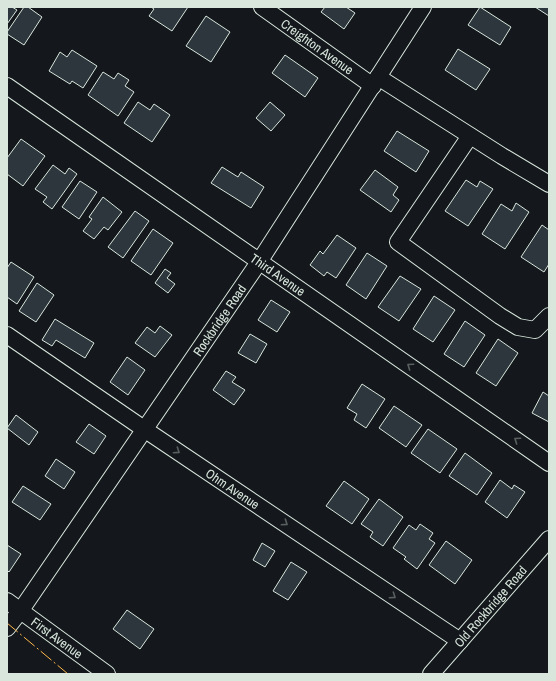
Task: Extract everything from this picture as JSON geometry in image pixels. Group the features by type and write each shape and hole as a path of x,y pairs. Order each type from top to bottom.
{"street":[{"name":"Creighton Avenue","path":"262,7 376,81 549,184"},
{"name":"Rockbridge Road","path":"7,628 21,610 259,262 423,7"},
{"name":"Third Avenue","path":"7,86 549,463"},
{"path":"470,136 398,242 500,316 518,327 535,330 549,316"},
{"name":"Ohm Avenue","path":"7,335 144,429 460,641"},
{"name":"Old Rockbridge Road","path":"431,674 549,539"},
{"name":"First Avenue","path":"7,601 106,674"}],"building":[{"path":"7,7 12,7 17,10 7,24"},
{"path":"24,7 28,7 42,17 24,45 7,34 7,32"},
{"path":"151,7 188,7 172,31 149,16 154,9"},
{"path":"325,7 346,7 355,13 344,29 321,12"},
{"path":"480,7 511,27 500,45 468,25"},
{"path":"535,7 549,7 549,16"},
{"path":"206,16 230,32 211,62 186,46"},
{"path":"458,49 490,69 476,90 445,70"},
{"path":"72,50 97,66 83,88 72,81 70,84 49,71 60,52 67,57"},
{"path":"285,55 318,78 305,97 272,73"},
{"path":"103,72 114,79 118,73 129,80 125,86 134,92 118,116 88,95"},
{"path":"138,102 150,110 154,104 170,115 152,142 124,123"},
{"path":"270,102 285,115 271,131 256,118"},
{"path":"397,131 429,151 416,172 384,151"},
{"path":"21,139 45,156 23,186 7,174 7,158"},
{"path":"53,165 65,174 69,168 77,174 52,209 43,202 47,197 35,189"},
{"path":"222,167 238,177 241,172 264,187 251,208 211,183"},
{"path":"375,170 398,187 393,195 399,200 391,212 360,190"},
{"path":"466,180 477,187 480,181 493,189 468,226 445,211"},
{"path":"80,181 97,192 79,219 62,207"},
{"path":"103,197 122,212 108,230 104,227 94,239 83,231 92,219 89,217"},
{"path":"516,203 529,212 505,249 482,234 501,204 512,211"},
{"path":"135,211 149,221 123,258 108,247"},
{"path":"542,225 549,230 549,264 544,272 521,257"},
{"path":"153,229 173,243 151,275 131,261"},
{"path":"337,235 356,248 336,278 327,272 324,276 310,265 320,251 323,254"},
{"path":"367,253 387,266 366,299 346,285"},
{"path":"11,262 34,277 17,304 7,297 7,268"},
{"path":"165,269 171,273 167,278 175,284 168,293 155,283"},
{"path":"400,276 421,289 399,321 378,307"},
{"path":"37,283 54,295 36,322 19,311"},
{"path":"434,296 455,310 433,342 413,329"},
{"path":"271,300 290,312 277,332 258,320"},
{"path":"55,319 94,343 85,358 56,340 52,346 42,340"},
{"path":"465,321 485,335 464,367 444,354"},
{"path":"160,326 172,335 155,357 135,343 147,327 155,333"},
{"path":"250,334 267,344 256,363 238,353"},
{"path":"498,339 518,353 496,386 476,373"},
{"path":"127,357 145,370 128,395 110,382"},
{"path":"226,371 236,377 232,382 245,390 234,405 213,390"},
{"path":"362,384 385,399 366,428 354,420 357,414 347,408"},
{"path":"543,392 549,396 549,422 532,413"},
{"path":"394,406 422,425 406,447 379,428"},
{"path":"16,415 38,432 29,445 7,428"},
{"path":"89,424 106,436 94,454 76,442"},
{"path":"428,429 457,449 440,473 411,453"},
{"path":"465,453 492,473 477,495 449,476"},
{"path":"56,459 75,472 64,489 45,476"},
{"path":"500,480 512,489 514,485 525,492 507,518 485,502"},
{"path":"344,481 369,499 352,524 326,506"},
{"path":"23,486 51,504 40,520 12,502"},
{"path":"379,499 403,517 383,546 370,537 373,532 361,524"},
{"path":"420,524 433,533 429,539 435,543 417,569 404,559 406,557 393,548 409,525 416,530"},
{"path":"446,541 472,560 455,584 429,565"},
{"path":"262,543 275,551 265,567 253,560"},
{"path":"7,545 21,554 9,572 7,570"},
{"path":"291,562 307,572 288,600 273,591"},
{"path":"127,610 154,629 140,649 113,629"}],"power":[{"path":"7,623 68,674"}]}
